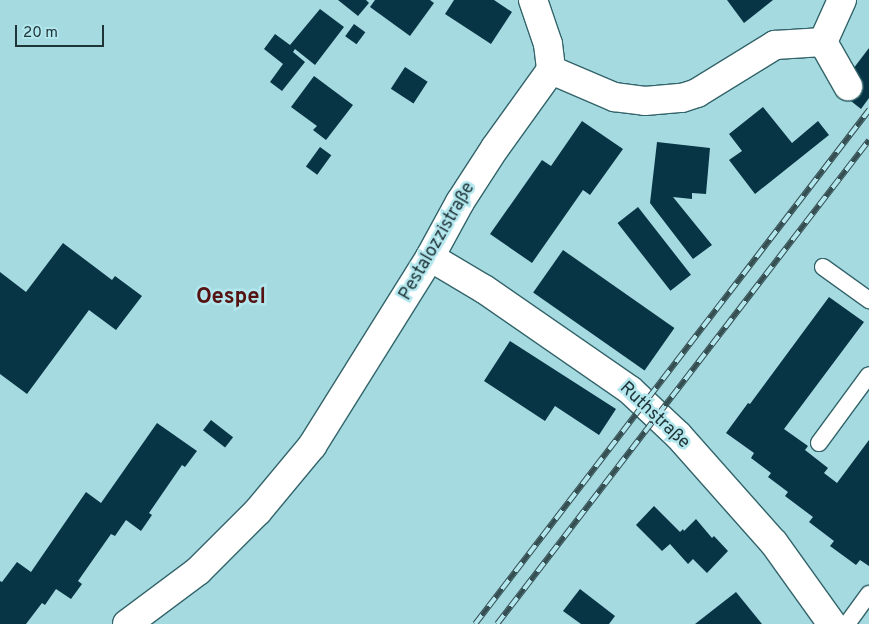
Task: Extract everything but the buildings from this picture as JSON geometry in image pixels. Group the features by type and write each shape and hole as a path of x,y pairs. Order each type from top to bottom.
{"street":[{"path":"533,0 548,44 552,70 614,97 645,101 666,100 698,93 775,45 823,42"},
{"path":"823,42 842,0"},
{"path":"823,42 848,86"},
{"name":"Pestalozzistraße","path":"128,624 198,571 258,511 312,446 430,257 460,202 495,148 552,70"},
{"name":"Ruthstraße","path":"430,257 484,289 630,390 678,435 774,543 832,624"}],"lane":[{"path":"823,267 869,300"},
{"path":"819,443 869,375"},
{"path":"847,624 869,594"}],"railway":[{"path":"475,624 869,110"},
{"path":"497,624 869,140"}],"district":[{"name":"Oespel","path":"231,298"}]}
